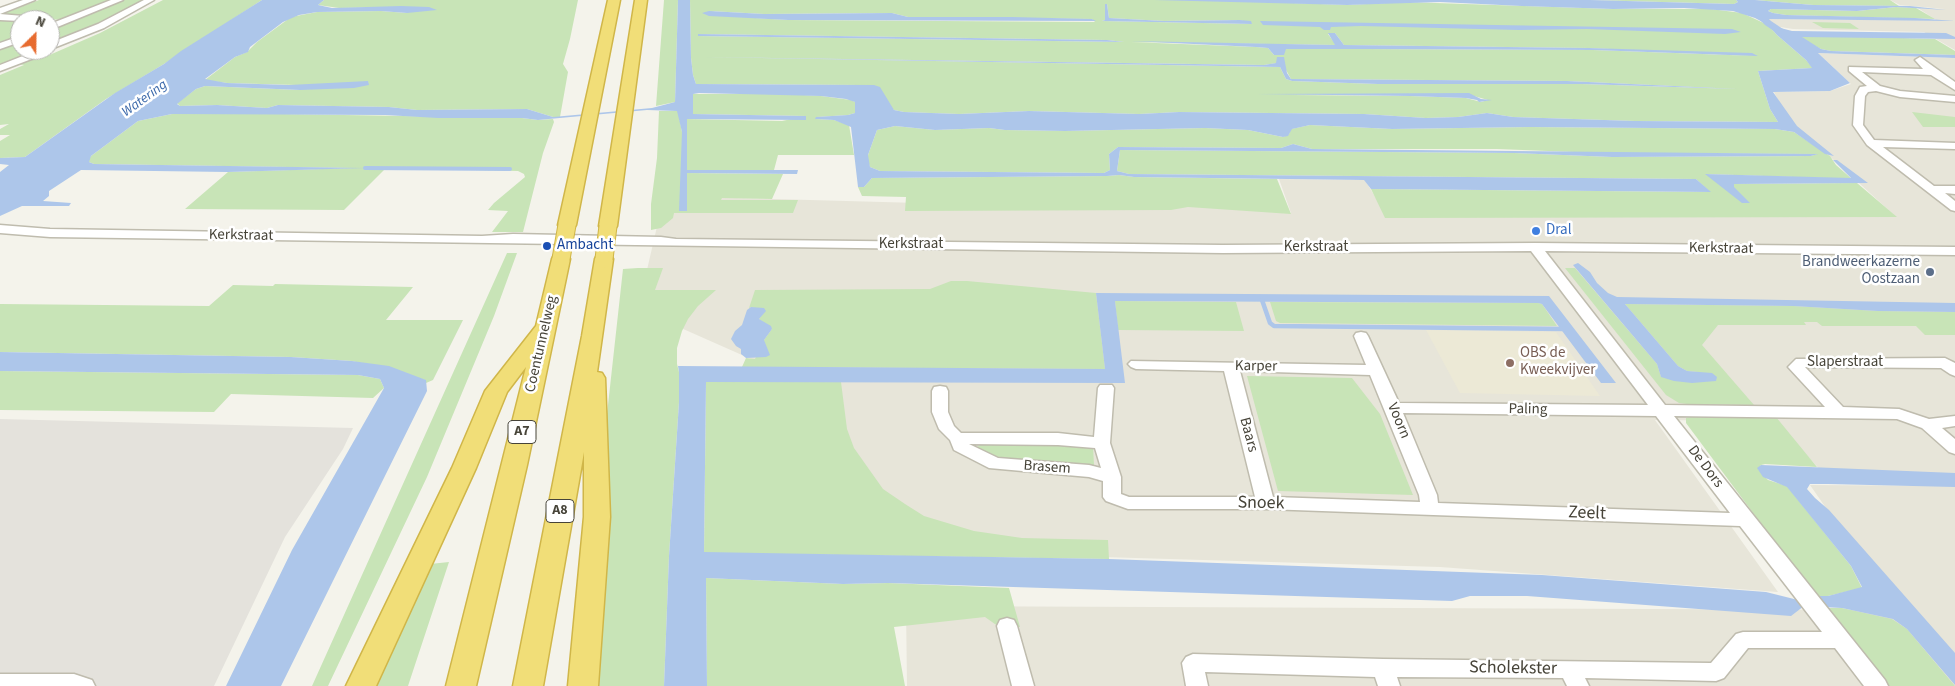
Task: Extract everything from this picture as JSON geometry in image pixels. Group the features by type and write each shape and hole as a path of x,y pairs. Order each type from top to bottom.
{"highway":[{"name":"Coentunnelweg","path":"461,686 547,325 614,0"},
{"name":"A8","path":"528,686 592,336 641,0"},
{"path":"361,686 464,468 496,391 547,325"},
{"name":"A8","path":"583,686 597,517 592,336"}],"street":[{"path":"0,11 31,0"},
{"path":"62,22 119,0"},
{"path":"60,43 101,26 150,0"},
{"path":"0,67 16,60"},
{"path":"0,67 18,60"},
{"path":"1920,60 1932,72 1955,86"},
{"path":"1876,88 1852,69 1932,72"},
{"path":"1955,100 1900,94 1876,88 1864,89 1860,96 1858,125 1871,143 1955,207"},
{"path":"1871,143 1955,146"},
{"path":"1931,189 1955,190"},
{"name":"Kerkstraat","path":"0,229 60,234 482,240 495,243 660,246 676,243 1223,248 1535,247 1955,251"},
{"name":"De Dors","path":"1535,247 1745,520 1877,686"},
{"name":"Voorn","path":"1361,336 1393,408 1428,495 1430,508"},
{"name":"Slaperstraat","path":"1839,412 1796,367 1801,362 1946,363 1955,371"},
{"name":"Karper","path":"1136,364 1375,370"},
{"name":"Baars","path":"1231,367 1266,503"},
{"path":"1106,388 1102,443 1112,477"},
{"name":"Brasem","path":"940,391 940,412 947,429 957,438 960,446 995,464 1089,471 1112,477"},
{"name":"Paling","path":"1393,408 1662,411"},
{"path":"1662,411 1899,414 1928,424 1955,448"},
{"path":"1928,424 1955,421"},
{"name":"Brasem","path":"957,438 1058,439 1102,443"},
{"name":"Snoek","path":"1112,477 1112,497 1128,503 1266,503 1430,508"},
{"name":"Zeelt","path":"1430,508 1745,520"},
{"path":"1007,626 1023,686"},
{"name":"Scholekster","path":"1198,686 1193,663 1386,677 1574,678 1716,672 1743,640 1842,640"},
{"path":"0,683 74,683 84,686"}],"shaded area":[{"path":"1890,0 1955,0 1955,50 1924,32 1793,29 1774,26 1766,21 1766,19 1936,20 1918,8 1945,9 1900,5"},
{"path":"1818,53 1955,58 1955,473 1823,473 1775,421 1655,420 1778,592 1440,567 899,551 803,382 638,309 664,196 992,205 1189,206 1291,213 1279,179 1365,180 1386,215 1894,215 1825,152 1790,124 1774,92 1830,91 1851,84"},
{"name":"OBS de Kweekvijver","path":"1426,330 1556,332 1600,396 1460,393"},
{"path":"0,419 353,428 343,449 285,537 214,686 0,686"},
{"path":"1810,485 1955,486 1955,686 907,686 906,606 1897,610"}],"green space":[{"path":"39,0 114,0 62,20 60,20 60,10 13,10"},
{"path":"121,0 143,0 100,24 60,41 60,24"},
{"path":"163,0 262,0 164,64 106,99 25,157 0,158 0,141 10,135 0,135 0,129 9,124 0,125 0,75 24,65 17,64 27,60 60,60 60,50 100,33"},
{"path":"324,0 578,0 563,64 568,72 560,117 553,117 527,109 417,110 389,107 278,105 267,108 217,105 180,106 177,103 196,89 205,86 300,90 296,85 227,83 205,80 235,57 247,52 257,42 291,17 317,12 381,11 407,13 414,7 339,8 318,5"},
{"path":"664,0 678,0 675,102 656,106"},
{"path":"690,0 1212,0 1347,5 1406,2 1613,9 1711,9 1742,13 1768,25 1813,68 1758,71 1770,109 1778,122 1635,121 1513,117 1487,113 1458,117 1426,118 1364,114 1179,112 1139,114 1029,111 959,114 904,112 894,110 860,85 696,84 691,58","holes":["1107,4 1109,18 1164,21 1240,20 1252,24 1102,21 1105,20","709,11 764,14 892,13 908,17 1092,19 1095,22 788,20 755,18","1335,33 1344,45 1589,48 1756,56 1593,50 1366,49 1285,49 1274,55 1268,48 1131,42 1336,45 1328,34","698,34 1107,40 1124,42 698,36","703,57 1264,65 1277,63 1286,70 1291,79 1567,81 1737,89 1582,84 1378,84 1292,81 1286,79 1280,67","1467,94 1488,100 1481,102 1466,98 1292,95"]},
{"path":"1590,0 1736,0 1738,2 1734,4"},
{"path":"1755,0 1890,0 1899,6 1813,5"},
{"path":"1896,7 1916,8 1935,19 1786,15 1768,11 1771,9 1857,11"},
{"path":"10,11 10,16 0,15"},
{"path":"0,20 10,20 10,40 0,44"},
{"path":"1812,22 1850,23 1859,29 1823,28"},
{"path":"1804,35 1935,39 1955,51 1955,55 1831,51 1821,49 1807,42 1801,37"},
{"path":"10,44 10,60 0,64 0,47"},
{"path":"692,94 785,94 851,100 855,102 855,113 817,117 816,119 834,120 849,125 854,155 778,155 774,170 687,170 687,119 782,121 806,116 693,114"},
{"path":"659,111 678,111 682,132 687,211 687,173 783,174 772,199 722,198 721,200 798,200 793,213 674,213 673,218 661,228 651,230 651,204 657,158"},
{"path":"1912,112 1955,117 1955,127 1923,127"},
{"path":"224,113 522,118 553,119 554,122 543,153 523,232 492,232 508,211 488,210 525,177 524,174 518,171 386,168 344,210 185,209 228,172 353,168 94,164 89,162 91,156 138,121 172,114"},
{"path":"1310,125 1392,129 1530,127 1775,129 1794,132 1830,156 1836,165 1852,179 1706,174 1734,187 1734,184 1857,183 1897,217 1385,218 1371,189 1710,192 1696,179 1129,174 1117,171 1120,150 1514,153 1612,157 1811,156 1817,154 1599,153 1497,149 1312,149 1293,144 1281,148 1118,147 1109,154 1110,170 1104,173 880,171 870,167 868,161 868,155 877,130 895,126 935,130 989,128 1065,131 1205,128 1248,130 1283,137 1289,134 1291,129"},
{"path":"1119,175 1134,177 1277,179 1291,214 1188,207 1171,210 905,211 906,197 862,196 858,187 864,187 872,178"},
{"path":"507,253 517,253 494,316 427,477 328,686 312,686"},
{"path":"663,268 655,290 716,290 698,306 688,319 677,348 679,402 669,556 664,686 577,686 623,269"},
{"path":"1565,268 1575,268 1657,364 1661,377 1698,372 1687,371 1678,366 1625,304 1793,306 1878,311 1955,312 1955,335 1925,335 1916,326 1822,326 1817,322 1804,322 1806,325 1718,325 1702,345 1754,405 1679,403 1666,395"},
{"path":"951,281 1096,293 1105,369 742,367 746,358 755,359 764,340 772,329 759,319 765,311 749,308 755,290 930,289"},
{"path":"275,284 413,287 386,320 463,320 433,380 426,383 425,380 352,361 291,357 0,352 0,304 209,306 233,285 273,286"},
{"path":"1115,301 1236,302 1244,331 1118,330"},
{"path":"1270,302 1538,303 1542,304 1557,326 1280,323 1276,321"},
{"path":"0,371 358,375 380,379 384,388 373,398 231,394 214,412 0,410"},
{"path":"1247,376 1352,378 1380,414 1413,495 1278,491"},
{"path":"706,382 841,382 847,429 854,448 883,489 905,504 924,516 974,531 1022,538 1108,540 1109,559 704,553"},
{"path":"1701,415 1776,417 1817,467 1765,464 1761,465 1758,469 1768,480 1787,486 1851,566 1862,588 1828,596 1815,596 1686,423 1686,418"},
{"path":"982,444 1093,446 1094,465 1005,459 988,455 975,448"},
{"path":"449,562 408,686 370,686 430,564"},
{"path":"706,578 1009,588 1020,627 1002,629 985,617 894,627 905,686 707,686"},
{"path":"1825,608 1842,608 1892,619 1907,629 1955,686 1888,686"}],"water":[{"name":"Watering","path":"262,0 324,0 318,5 332,8 401,6 429,7 437,10 407,13 381,11 317,12 299,15 283,22 250,47 248,52 235,57 205,79 227,83 289,85 368,81 369,85 354,88 300,90 205,86 196,89 177,104 180,106 217,105 267,108 278,105 389,107 417,110 527,109 553,117 652,108 675,102 678,0 690,0 691,58 696,84 874,85 880,87 894,110 904,112 959,114 1029,111 1139,114 1179,112 1364,114 1426,118 1458,117 1487,113 1513,117 1635,121 1778,122 1770,109 1758,71 1812,68 1806,60 1768,25 1755,18 1733,11 1684,8 1613,9 1440,2 1347,5 1154,0 1590,0 1734,4 1738,2 1736,0 1755,0 1813,5 1910,6 1946,10 1896,7 1857,11 1771,9 1768,11 1786,15 1915,18 1955,21 1766,19 1765,21 1773,26 1792,31 1946,33 1955,37 1955,39 1802,37 1821,49 1831,51 1955,55 1955,58 1818,53 1850,83 1830,91 1773,92 1797,126 1834,156 1825,154 1794,132 1775,129 1530,127 1392,129 1310,125 1292,129 1288,136 1283,137 1248,130 1205,128 1065,131 989,128 935,130 895,126 877,130 868,155 870,167 880,171 1104,173 1110,170 1109,154 1118,147 1281,148 1293,144 1312,149 1818,154 1811,156 1612,157 1514,153 1120,150 1117,171 1129,174 1696,179 1711,192 1371,189 1364,180 1134,177 1119,175 872,178 864,187 858,187 851,127 834,120 815,119 816,117 855,113 855,102 821,96 699,93 693,94 693,114 806,116 806,120 687,119 687,170 798,170 797,174 687,173 687,211 679,211 682,132 677,111 647,110 538,120 385,115 172,114 138,121 91,156 89,162 94,164 365,168 228,172 81,170 49,191 49,196 43,201 71,203 69,206 22,206 0,216 0,172 9,165 0,164 0,158 25,157 115,93 164,64 181,51"},
{"path":"1105,4 1107,4 1109,18 1164,21 1240,20 1251,21 1252,24 1102,21 1105,20"},
{"path":"709,11 764,14 892,13 908,17 1012,17 1092,19 1096,21 788,20 709,16 702,13"},
{"path":"1260,21 1732,29 1741,32 1725,34 1587,29 1519,30 1361,26 1331,27 1330,30 1324,30 1320,27 1263,25"},
{"path":"1328,33 1335,33 1344,45 1589,48 1752,53 1758,56 1593,50 1366,49 1286,49 1284,55 1274,55 1268,48 1131,41 1335,45"},
{"path":"698,34 1107,40 1124,42 698,36"},
{"path":"703,57 1264,65 1276,63 1277,57 1284,57 1287,73 1291,79 1567,81 1738,89 1582,84 1378,84 1292,81 1286,79 1280,67"},
{"path":"1469,93 1481,99 1492,100 1479,102 1466,98 1257,94"},
{"path":"1833,160 1837,160 1868,183 1734,184 1734,187 1750,203 1742,203 1705,174 1851,178"},
{"path":"1578,263 1590,272 1597,283 1608,293 1617,297 1955,303 1955,312 1878,311 1793,306 1625,304 1678,366 1687,371 1712,373 1717,377 1716,381 1692,383 1674,381 1661,377 1657,364 1573,265"},
{"path":"1096,293 1549,296 1616,383 1601,383 1542,304 1538,303 1115,301 1125,383 706,382 704,552 1109,559 1542,575 1766,592 1798,600 1815,596 1828,596 1862,587 1851,566 1787,487 1763,477 1757,468 1761,465 1955,473 1955,487 1810,484 1807,489 1829,510 1955,653 1955,685 1907,629 1893,619 1842,608 1804,606 1791,616 1527,596 1470,596 1452,601 888,583 843,584 706,578 707,686 664,686 669,556 679,402 678,366 1105,369"},
{"path":"751,307 764,308 766,311 759,319 771,326 772,329 764,340 770,355 766,357 746,358 741,354 741,349 731,339 735,331 742,325 747,310"},
{"path":"0,352 291,357 352,361 389,366 426,380 427,391 281,686 226,686 292,550 384,388 380,379 358,375 0,371"}],"waterway":[{"path":"1744,0 1768,23 1789,37"},
{"path":"365,168 510,169"},
{"path":"1262,300 1270,323 1274,326 1566,329"}],"place":[{"name":"Dral","path":"1536,231"},
{"name":"Ambacht","path":"547,246"},
{"name":"Brandweerkazerne Oostzaan","path":"1930,272"},
{"name":"OBS de Kweekvijver","path":"1510,363"}]}
